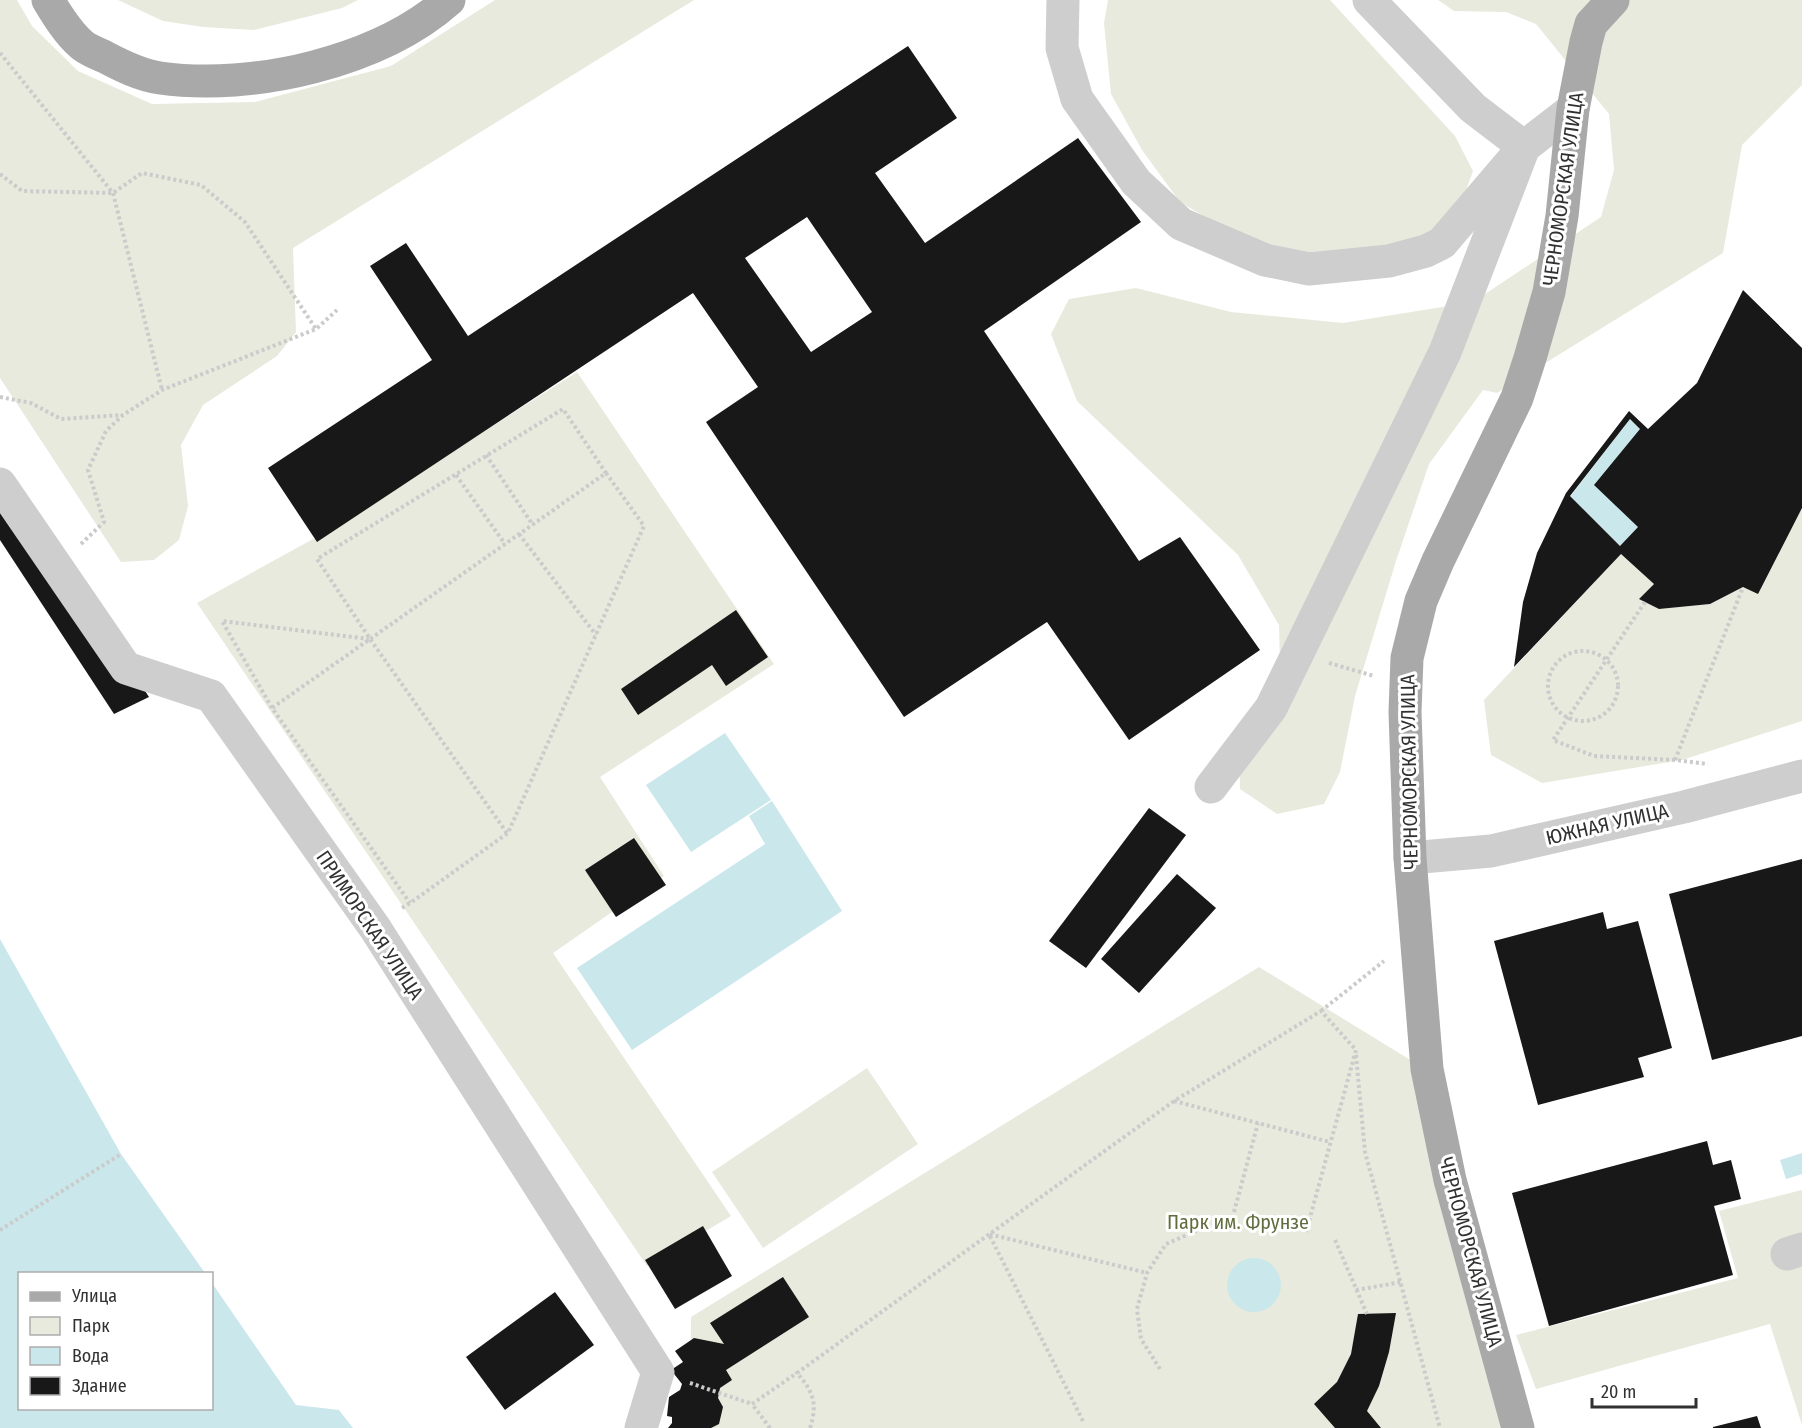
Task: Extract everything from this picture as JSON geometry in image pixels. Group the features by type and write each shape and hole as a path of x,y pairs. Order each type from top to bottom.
{"main road":[{"path":"48,0 81,45 90,50 128,69 159,78 200,81 254,78 318,65 381,44 438,10 449,0"},
{"name":"ЧЕРНОМОРСКАЯ УЛИЦА","path":"1518,1428 1450,1180 1427,1069 1418,934 1410,858 1405,712 1407,658 1413,629 1438,561 1517,398 1530,358 1549,292 1562,216 1573,109 1592,24 1613,0"}],"street":[{"path":"1063,0 1062,48 1077,99 1136,182 1181,224 1265,260 1309,268 1389,261 1426,251 1442,243 1524,147 1573,109"},
{"path":"1369,0 1473,108 1524,147"},
{"path":"1211,787 1271,708 1445,352 1524,147"},
{"name":"ПРИМОРСКАЯ УЛИЦА","path":"0,484 55,568 126,668 211,696 375,928 658,1372"},
{"name":"ЮЖНАЯ УЛИЦА","path":"1410,858 1491,851 1684,807 1802,776"},
{"path":"641,1428 658,1372"}],"path":[{"path":"0,53 113,194 162,390"},
{"path":"0,174 22,191 113,194 142,173 201,185 245,222 316,329"},
{"path":"55,568 104,522 88,470 106,431 123,415 162,390 316,329 337,310"},
{"path":"0,397 32,403 62,419 123,415"},
{"path":"375,928 508,833 644,526 563,410 317,559 370,639 508,833"},
{"path":"486,455 533,525"},
{"path":"272,708 606,473"},
{"path":"456,475 505,544"},
{"path":"519,534 596,634"},
{"path":"1675,760 1743,587"},
{"path":"1645,602 1553,740 1594,756 1675,760 1719,766"},
{"path":"370,639 222,621 272,708 410,903"},
{"path":"1585,651 1607,660 1618,679 1616,701 1601,717 1590,721 1569,718 1551,702 1549,678 1554,667 1562,658 1585,651"},
{"path":"1327,663 1379,678"},
{"path":"752,1404 1174,1101 1321,1011 1418,934"},
{"path":"1321,1011 1356,1050 1365,1152 1440,1428"},
{"path":"1306,1232 1356,1050"},
{"path":"1174,1101 1330,1142"},
{"path":"1234,1212 1258,1123"},
{"path":"0,1230 121,1154"},
{"path":"1160,1369 1141,1339 1137,1309 1147,1273 1166,1244 1210,1225"},
{"path":"989,1234 1147,1273"},
{"path":"989,1234 1083,1421"},
{"path":"1335,1239 1366,1314"},
{"path":"1356,1290 1402,1282"},
{"path":"658,1372 752,1404 770,1428"},
{"path":"797,1373 813,1391 815,1413 810,1428"}],"green space":[{"path":"0,0 17,0 32,26 78,71 152,104 255,102 391,66 495,0 694,0 293,248 296,332 277,356 203,405 181,445 188,506 179,540 154,560 121,562 0,378"},
{"path":"118,0 358,0 342,8 254,30 203,27 163,21"},
{"path":"1108,0 1330,0 1455,136 1473,171 1463,199 1432,241 1304,256 1241,238 1180,202 1142,150 1111,94 1104,23"},
{"path":"1438,0 1802,0 1802,85 1742,145 1723,253 1497,393 1483,390 1429,464 1396,561 1355,696 1340,772 1324,804 1277,814 1240,789 1239,738 1280,667 1279,625 1238,555 1077,401 1051,334 1069,299 1136,288 1231,312 1343,323 1473,302 1601,217 1614,170 1609,114 1536,24 1506,12 1454,11"},
{"path":"577,372 774,664 600,777 664,876 553,953 731,1216 647,1266 197,603 333,528"},
{"path":"1802,508 1802,721 1682,760 1542,783 1491,755 1484,700 1621,554 1654,584 1640,598 1659,609 1710,604 1743,587 1778,553"},
{"name":"Парк им. Фрунзе","path":"1259,967 1425,1069 1508,1428 690,1428 691,1317"},
{"path":"867,1068 918,1144 763,1248 712,1172"},
{"path":"1802,1190 1802,1425 1770,1324 1536,1389 1516,1335 1738,1278 1719,1211"}],"water":[{"path":"1630,419 1640,429 1638,527 1620,546 1570,497"},
{"path":"725,733 771,800 691,852 646,785"},
{"path":"772,801 842,911 632,1050 577,968 765,844 749,816"},
{"path":"0,939 121,1154 204,1272 18,1272 18,1410 213,1410 213,1284 296,1405 339,1410 353,1428 0,1428"},
{"path":"1802,1153 1802,1174 1786,1179 1780,1160"},
{"path":"1254,1258 1264,1260 1273,1266 1279,1275 1281,1285 1279,1295 1273,1304 1264,1310 1254,1312 1244,1310 1235,1304 1229,1295 1227,1285 1229,1275 1235,1266 1244,1260"}],"building":[{"path":"908,46 957,118 875,173 925,243 1078,138 1141,222 984,331 1139,561 1180,537 1260,650 1129,740 1047,622 904,717 706,422 758,387 693,293 317,542 268,468 432,360 370,266 406,243 468,336","holes":["807,217 872,312 811,352 745,258"]},
{"path":"1743,290 1802,348 1802,508 1758,594 1743,587 1710,604 1659,609 1639,599 1654,584 1621,554 1514,667 1523,602 1537,553 1566,493 1629,411 1648,429 1697,383","holes":["1630,419 1640,429 1594,485 1638,527 1620,546 1570,496"]},
{"path":"0,504 149,697 114,714 0,540"},
{"path":"736,610 768,657 726,686 712,665 638,715 621,689"},
{"path":"1149,808 1186,835 1086,968 1049,941"},
{"path":"634,838 666,885 616,917 585,870"},
{"path":"1802,859 1802,1036 1712,1060 1669,894"},
{"path":"1177,874 1216,908 1139,993 1101,959"},
{"path":"1603,912 1607,929 1638,921 1672,1048 1638,1058 1644,1077 1538,1105 1494,941"},
{"path":"1707,1141 1713,1165 1731,1160 1741,1199 1714,1206 1733,1275 1549,1326 1512,1193"},
{"path":"703,1226 732,1276 675,1309 645,1260"},
{"path":"783,1277 809,1317 726,1370 732,1380 720,1388 718,1398 723,1407 719,1424 711,1428 668,1428 672,1423 672,1417 667,1416 669,1397 680,1390 682,1384 671,1370 683,1362 675,1351 694,1338 724,1344 710,1323"},
{"path":"555,1292 594,1345 505,1410 466,1357"},
{"path":"1396,1313 1389,1352 1379,1386 1367,1411 1381,1428 1335,1428 1314,1404 1337,1382 1351,1354 1358,1314"},
{"path":"1757,1416 1761,1428 1713,1428 1713,1427"}]}
